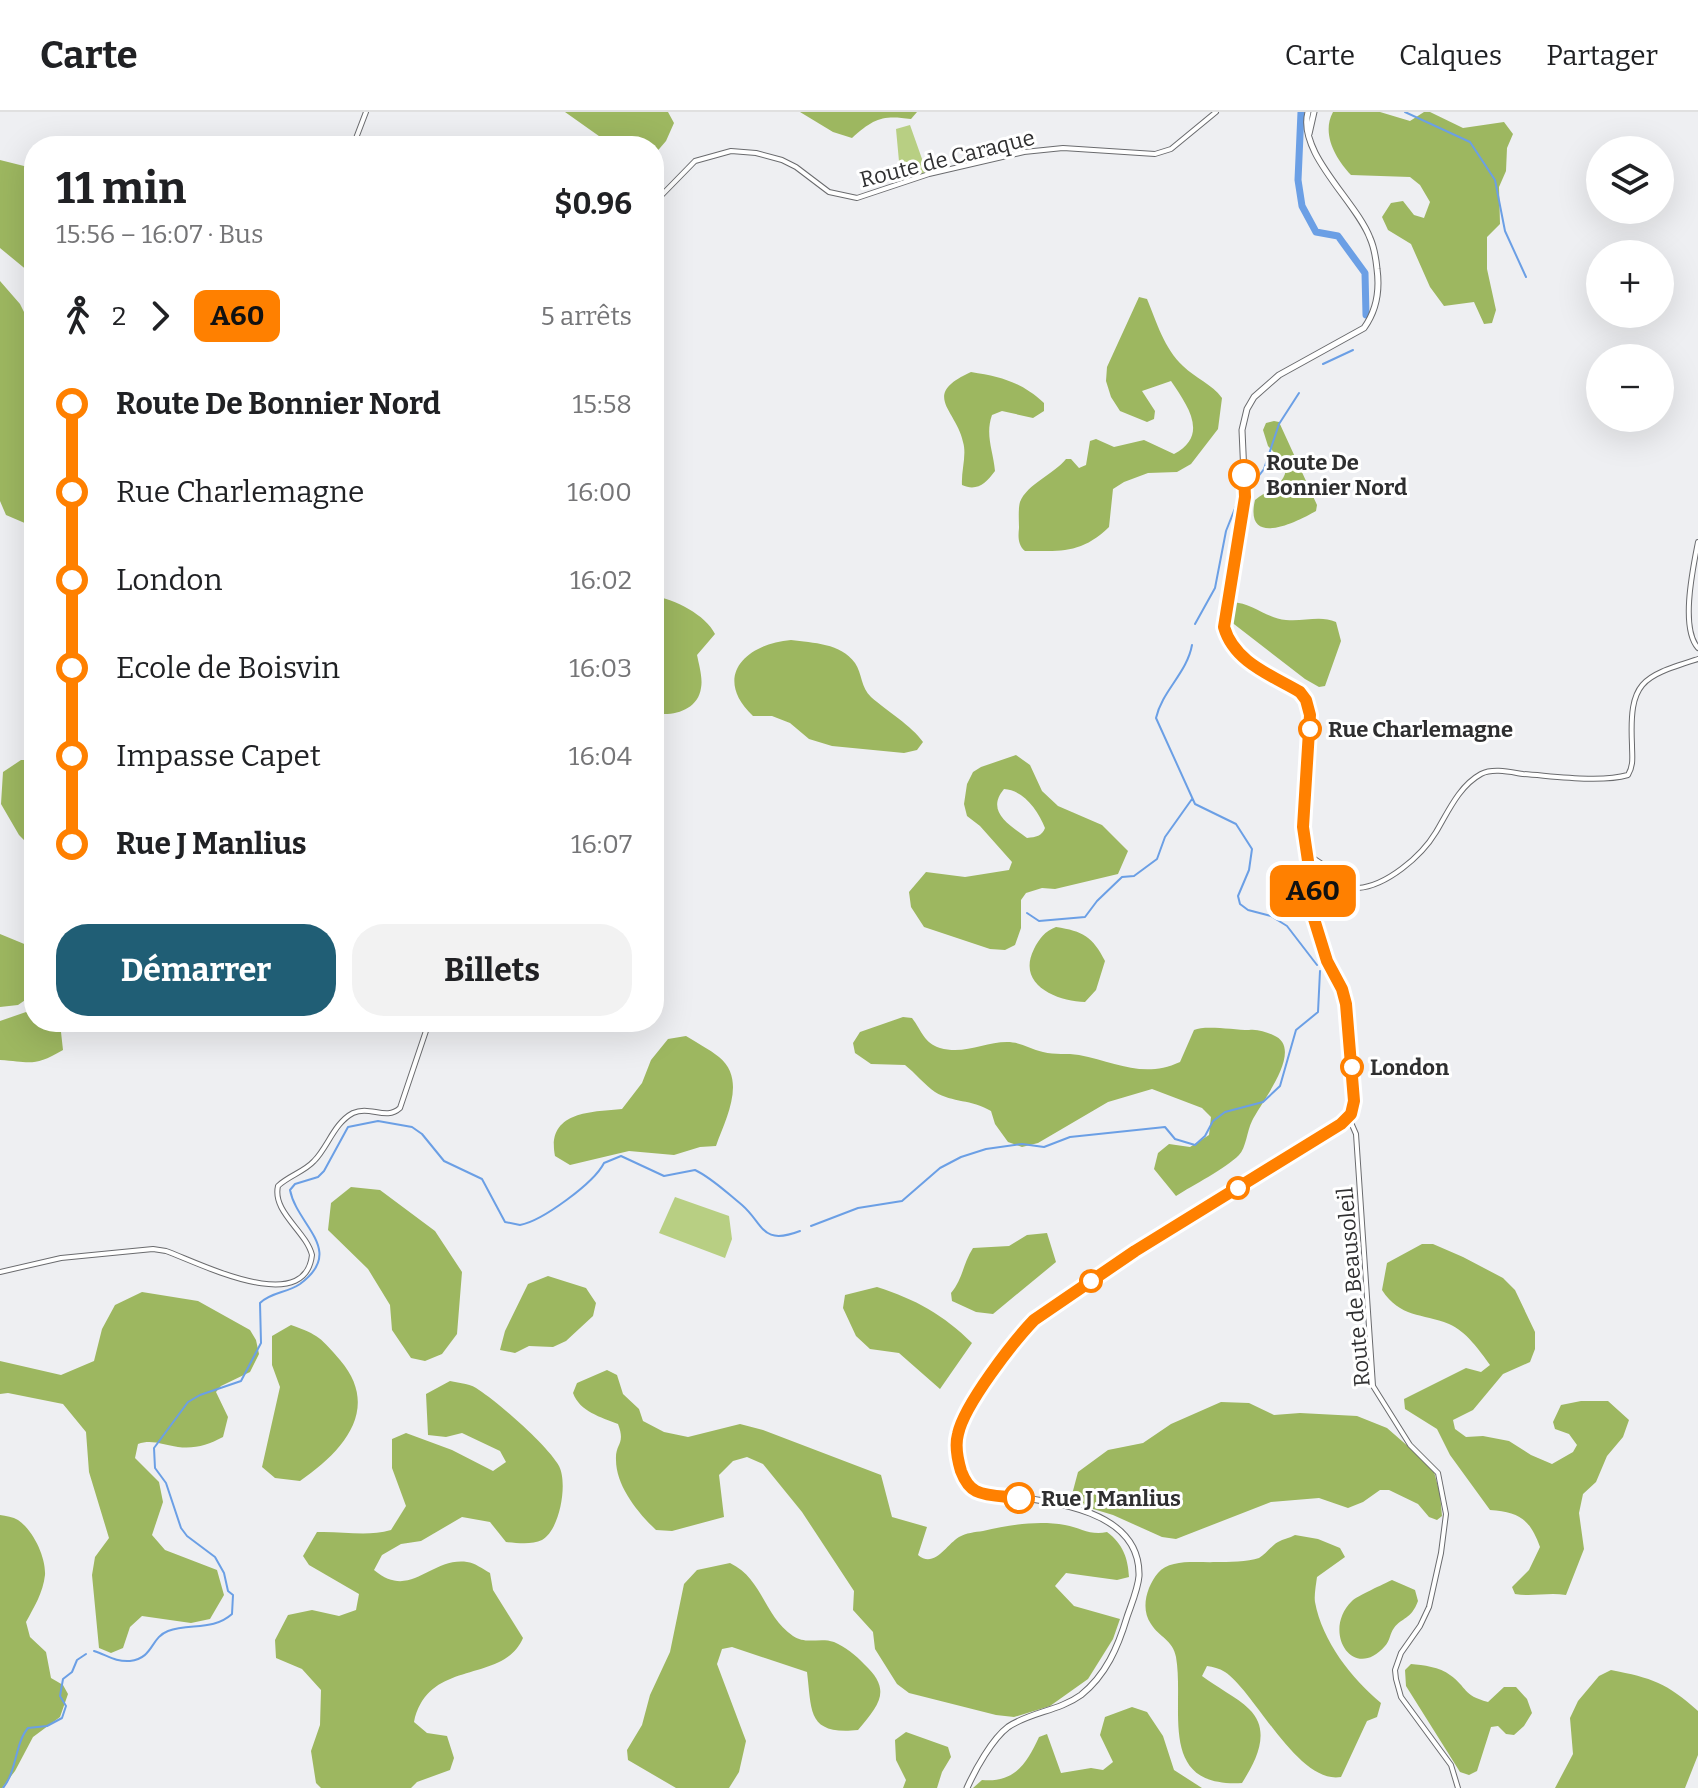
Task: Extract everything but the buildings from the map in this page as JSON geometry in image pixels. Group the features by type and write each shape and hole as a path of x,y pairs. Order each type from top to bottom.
{"main road":[{"path":"967,1788 974,1773 1009,1727 1069,1702 1104,1671 1120,1640 1139,1578 1137,1554 1128,1538 1093,1514 1071,1506 988,1494 969,1486 959,1467 956,1439 968,1409 1008,1350 1034,1320 1135,1251 1327,1134 1349,1118 1354,1101 1346,1004 1342,989 1327,961 1314,919 1302,814 1310,731 1306,700 1300,692 1241,656 1227,638 1224,627 1244,496 1242,430 1247,409 1254,397 1279,375 1364,328 1377,298 1379,284 1371,239 1348,199 1320,163 1306,125 1311,112"}],"street":[{"path":"357,136 366,112"},
{"name":"Route de Caraque","path":"664,192 695,161 731,151 746,151 782,160 829,192 857,198 929,174 1024,152 1063,148 1155,154 1171,149 1216,112"},
{"path":"1307,854 1358,888 1373,886 1392,876 1429,842 1455,799 1481,774 1497,771 1615,778 1628,775 1633,766 1632,717 1641,685 1656,673 1697,659 1698,648 1688,628 1698,542"},
{"path":"0,1272 61,1258 153,1249 256,1284 276,1286 289,1283 306,1271 312,1255 306,1240 280,1205 278,1186 311,1165 349,1116 364,1110 390,1114 400,1108 426,1032"},
{"name":"Route de Beausoleil","path":"1349,1118 1356,1134 1373,1386 1410,1445 1438,1473 1446,1514 1429,1607 1401,1653 1395,1670 1396,1679 1401,1697 1451,1765 1458,1788"}],"green space":[{"path":"565,112 668,112 674,123 664,143 664,136 599,136"},
{"path":"800,112 917,112 911,119 893,117 879,120 852,138 833,132"},
{"path":"1333,112 1380,112 1410,121 1424,112 1430,112 1463,128 1504,122 1513,134 1507,148 1506,171 1499,187 1500,224 1487,237 1487,269 1496,310 1492,323 1484,324 1474,302 1444,306 1430,287 1411,244 1388,230 1382,217 1391,203 1403,201 1414,215 1424,218 1430,202 1420,185 1410,177 1351,175 1340,162 1329,137"},
{"path":"910,125 927,173 901,183 896,129"},
{"path":"0,160 24,166 24,268 0,248"},
{"path":"0,281 24,312 24,523 6,515 0,501"},
{"path":"1139,297 1147,299 1176,359 1222,398 1218,429 1191,464 1177,472 1148,473 1113,489 1109,527 1099,536 1070,549 1025,551 1019,538 1019,508 1023,496 1066,459 1071,459 1079,468 1086,465 1090,441 1096,439 1114,447 1144,440 1174,454 1191,438 1192,419 1171,381 1142,391 1155,411 1154,419 1147,422 1120,411 1111,397 1106,381 1107,367"},
{"path":"971,372 1010,382 1044,403 1044,411 1033,418 1002,411 992,415 989,436 995,471 977,487 962,485 964,447 944,396 956,380"},
{"path":"1279,422 1317,505 1316,511 1296,521 1264,528 1257,524 1254,515 1255,500 1276,486 1286,472 1286,465 1268,446 1263,430 1266,423"},
{"path":"664,599 689,609 704,620 715,634 697,655 702,680 699,696 690,707 664,714"},
{"path":"1232,602 1279,619 1336,622 1341,641 1325,686 1319,687 1305,679 1230,621"},
{"path":"791,640 826,645 849,656 868,693 923,742 917,750 904,753 832,746 809,739 790,723 772,716 753,716 741,702 735,688 739,665 760,648"},
{"path":"1016,755 1030,765 1042,791 1058,806 1102,825 1128,851 1118,874 1026,893 1021,900 1021,928 1015,945 1005,950 990,949 924,927 911,907 909,892 926,872 965,877 1009,870 1012,862 967,816 964,804 967,784 973,772","holes":["1004,789 1029,802 1038,814 1045,828 1036,837 1027,838 998,811 999,797"]},
{"path":"24,760 24,840 1,804 3,772"},
{"path":"1056,927 1086,936 1105,961 1096,990 1085,1002 1063,998 1042,989 1030,972 1036,945"},
{"path":"0,934 24,944 24,1001 18,1005 0,1007"},
{"path":"24,1013 24,1032 61,1032 63,1050 38,1061 0,1060 0,1021"},
{"path":"903,1017 912,1018 927,1040 940,1048 958,1050 1012,1042 1043,1052 1079,1055 1130,1068 1154,1069 1180,1062 1194,1030 1199,1029 1261,1031 1282,1042 1285,1051 1278,1076 1252,1121 1241,1152 1226,1166 1176,1196 1154,1169 1158,1153 1169,1144 1190,1147 1209,1135 1211,1117 1202,1108 1152,1089 1108,1102 1038,1143 1022,1147 1008,1142 995,1124 991,1111 935,1092 905,1065 871,1064 855,1053 853,1043 860,1032"},
{"path":"686,1036 719,1057 732,1077 732,1100 716,1146 674,1155 629,1151 570,1165 555,1156 554,1141 557,1130 564,1122 585,1113 622,1109 642,1083 651,1060 668,1039"},
{"path":"351,1187 380,1190 435,1231 462,1272 457,1334 442,1354 425,1361 411,1358 392,1330 390,1305 368,1269 328,1230 331,1203"},
{"path":"675,1197 729,1216 732,1239 725,1258 659,1233"},
{"path":"1047,1233 1056,1262 993,1314 976,1312 952,1301 951,1293 973,1248 1009,1246 1027,1235"},
{"path":"1422,1244 1433,1244 1503,1278 1515,1290 1535,1332 1535,1349 1530,1362 1503,1374 1473,1410 1453,1420 1455,1429 1466,1437 1483,1436 1509,1441 1552,1464 1573,1452 1577,1445 1569,1434 1555,1429 1553,1422 1561,1405 1608,1401 1629,1420 1623,1437 1607,1456 1596,1482 1583,1494 1579,1513 1584,1549 1566,1595 1515,1594 1512,1587 1529,1570 1540,1547 1532,1530 1516,1515 1490,1510 1450,1455 1437,1429 1405,1409 1404,1399 1466,1368 1481,1372 1490,1365 1461,1331 1396,1306 1382,1290 1387,1263"},
{"path":"548,1276 586,1288 596,1303 593,1316 566,1341 553,1347 529,1346 515,1353 500,1350 505,1331 528,1284"},
{"path":"877,1287 928,1309 972,1343 940,1389 899,1353 870,1349 856,1336 843,1308 845,1295"},
{"path":"142,1292 198,1301 250,1330 259,1354 250,1372 221,1386 216,1392 228,1417 223,1437 190,1447 153,1442 138,1444 135,1458 159,1482 163,1502 152,1535 165,1550 217,1570 224,1595 210,1619 191,1623 142,1616 130,1627 123,1648 111,1653 99,1648 92,1575 95,1557 109,1538 89,1472 86,1432 63,1404 0,1394 0,1361 61,1375 94,1361 102,1329 115,1305"},
{"path":"291,1325 314,1335 328,1347 352,1378 357,1396 357,1412 352,1428 342,1443 300,1481 275,1478 262,1467 280,1387 272,1365 272,1336"},
{"path":"607,1370 617,1375 623,1394 639,1409 643,1421 664,1432 688,1437 740,1424 881,1475 892,1517 927,1527 918,1555 924,1559 935,1558 959,1537 1013,1525 1055,1524 1091,1532 1107,1532 1124,1552 1129,1577 1117,1580 1066,1573 1055,1586 1074,1606 1120,1619 1113,1639 1088,1679 1050,1706 1014,1717 909,1693 897,1684 875,1649 873,1632 853,1610 854,1591 802,1512 763,1464 747,1457 733,1461 719,1475 724,1517 672,1531 656,1530 649,1523 635,1507 620,1480 616,1460 621,1440 618,1424 586,1409 573,1393 577,1383"},
{"path":"450,1381 473,1386 488,1396 522,1425 559,1466 563,1483 561,1506 554,1527 542,1540 534,1543 506,1542 490,1522 462,1517 421,1541 401,1544 382,1555 374,1570 399,1581 410,1580 454,1562 476,1565 490,1573 493,1590 523,1638 513,1652 500,1662 449,1679 434,1688 422,1702 414,1722 427,1733 447,1736 454,1758 450,1770 417,1782 411,1788 321,1788 316,1783 311,1751 320,1725 321,1690 302,1669 276,1658 275,1640 288,1615 312,1610 339,1616 356,1610 359,1594 309,1565 303,1556 317,1532 391,1530 406,1506 392,1468 392,1439 406,1433 452,1450 493,1471 506,1462 500,1451 462,1433 446,1437 428,1435 426,1394"},
{"path":"1221,1402 1249,1403 1274,1415 1357,1416 1387,1428 1433,1468 1442,1516 1437,1520 1429,1517 1418,1504 1389,1490 1380,1490 1348,1508 1319,1498 1271,1502 1176,1539 1162,1537 1113,1515 1070,1502 1078,1472 1108,1450 1143,1443 1171,1424"},
{"path":"0,1515 24,1524 41,1552 44,1582 26,1622 30,1637 46,1652 51,1678 63,1685 68,1694 60,1717 33,1737 2,1788 0,1788"},
{"path":"1295,1535 1318,1539 1340,1548 1345,1557 1317,1577 1315,1602 1331,1645 1359,1683 1381,1703 1377,1717 1367,1721 1341,1777 1325,1776 1293,1753 1237,1683 1223,1671 1207,1666 1202,1676 1249,1709 1260,1727 1261,1736 1256,1756 1242,1783 1215,1781 1197,1773 1186,1759 1178,1721 1176,1657 1172,1646 1148,1618 1145,1605 1148,1591 1158,1573 1170,1565 1254,1559 1278,1542"},
{"path":"730,1563 750,1578 775,1618 793,1636 803,1640 834,1642 857,1657 873,1673 880,1697 858,1730 829,1729 815,1718 807,1672 732,1647 722,1649 717,1664 746,1741 739,1772 729,1788 676,1788 628,1760 627,1750 642,1725 650,1695 670,1652 684,1584 697,1570"},
{"path":"1392,1580 1415,1590 1418,1601 1415,1607 1394,1628 1385,1646 1373,1656 1362,1659 1352,1656 1340,1638 1343,1613 1352,1601"},
{"path":"1411,1664 1446,1672 1469,1694 1488,1702 1504,1687 1516,1687 1527,1699 1532,1713 1514,1735 1506,1734 1498,1726 1491,1727 1477,1771 1469,1775 1460,1772 1406,1686 1405,1670"},
{"path":"1611,1670 1658,1683 1698,1711 1698,1755 1685,1788 1555,1788 1573,1754 1570,1718 1578,1701 1599,1676"},
{"path":"1132,1707 1147,1712 1163,1736 1174,1770 1202,1788 973,1788 982,1780 1011,1775 1030,1755 1039,1737 1047,1734 1061,1773 1091,1768 1103,1770 1113,1762 1100,1735 1105,1717"},
{"path":"906,1732 948,1747 951,1757 937,1788 903,1788 906,1780 896,1760 895,1740"}],"waterway":[{"path":"1301,112 1298,180 1302,206 1316,232 1338,236 1365,273 1366,315"},
{"path":"1405,112 1470,142 1495,180 1505,231 1526,277"},
{"path":"1323,364 1353,350"},
{"path":"1195,624 1215,588 1226,531 1240,496 1264,469 1279,424 1299,393"},
{"path":"1192,645 1156,718 1195,804 1236,824 1252,849 1249,870 1238,896 1240,904 1287,926 1317,965"},
{"path":"1027,913 1039,921 1085,917 1122,877 1134,876 1157,859 1165,837 1192,799"},
{"path":"811,1226 858,1208 902,1201 940,1168 986,1149 1022,1144 1044,1147 1070,1137 1165,1127 1175,1139 1195,1145 1205,1136 1213,1121 1225,1112 1263,1102 1280,1086 1296,1030 1318,1012 1320,971"},
{"path":"94,1651 120,1660 138,1659 168,1631 217,1623 232,1614 233,1595 228,1591 224,1573 215,1557 181,1528 166,1483 155,1468 154,1448 188,1402 241,1381 261,1343 260,1303 300,1284 313,1272 319,1260 319,1249 290,1190 295,1184 318,1177 324,1171 348,1127 378,1121 412,1127 422,1134 444,1161 482,1179 505,1222 520,1225 554,1209 590,1181 604,1163 621,1156 664,1176 695,1170 742,1205 770,1234 778,1236 800,1231"},
{"path":"3,1788 28,1728 47,1726 62,1718 66,1706 60,1696 63,1679 72,1672 77,1660 86,1654"}],"bus line":[{"name":"A60","path":"1019,1498 975,1491 969,1486 959,1467 956,1439 968,1409 1021,1334 1034,1320 1135,1251 1341,1124 1353,1110 1346,1004 1342,989 1327,961 1314,919 1303,827 1310,715 1306,700 1300,692 1243,658 1227,638 1224,627 1245,497 1244,475"}],"place":[{"name":"Route De Bonnier Nord","path":"1244,475"},
{"name":"Rue Charlemagne","path":"1310,729"},
{"name":"London","path":"1352,1067"},
{"name":"Rue J Manlius","path":"1019,1498"}]}
